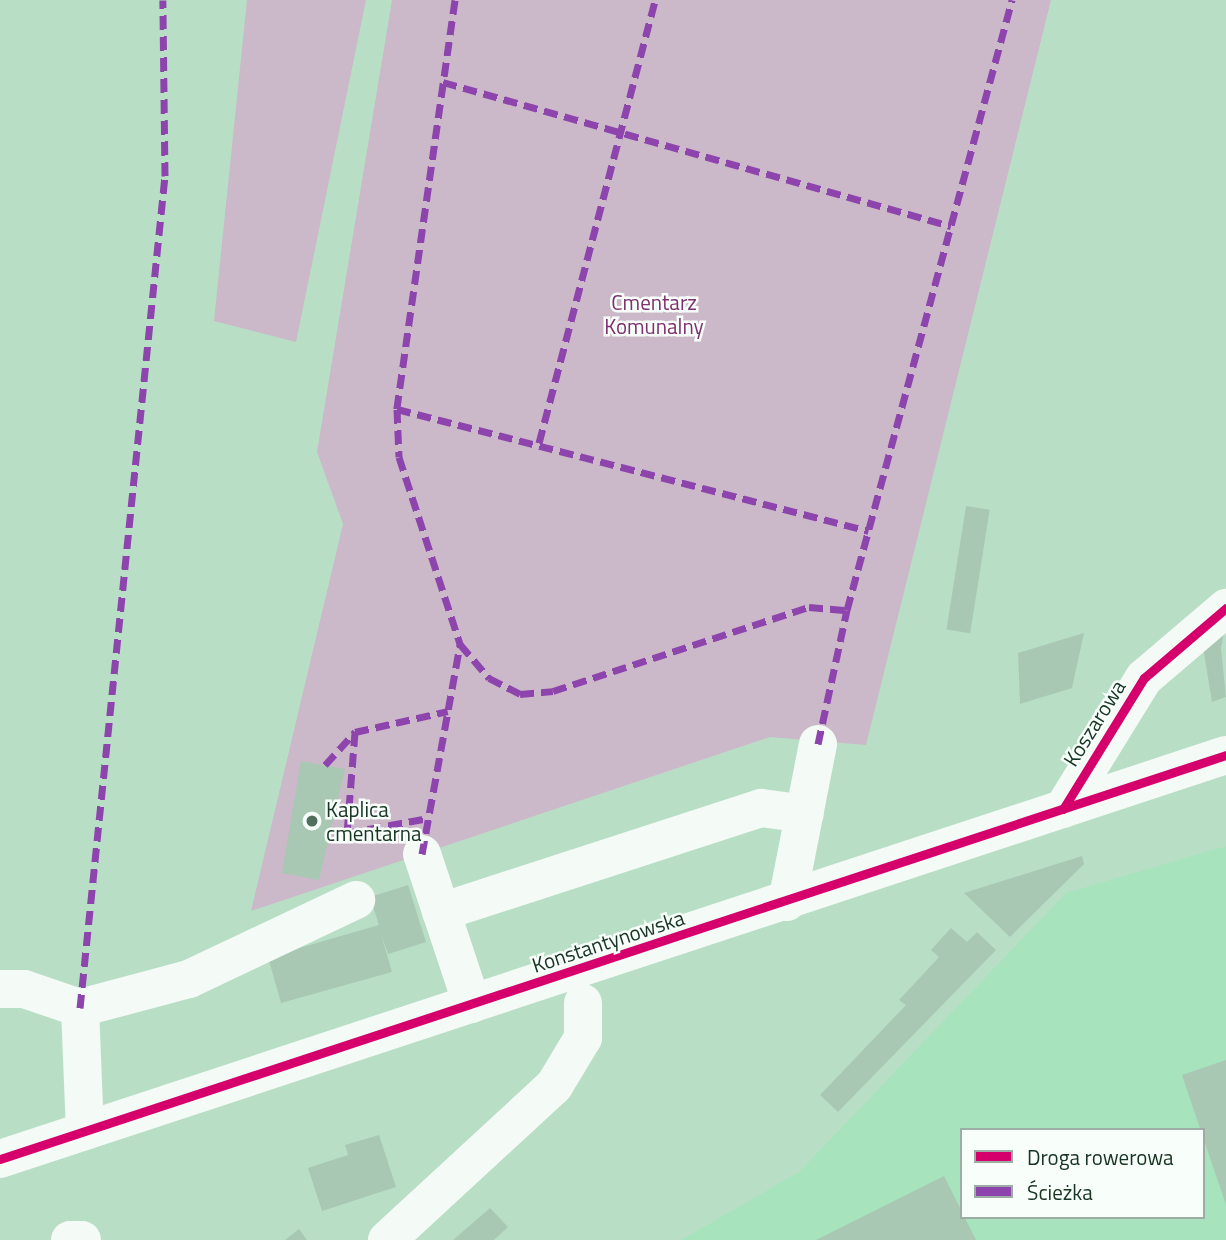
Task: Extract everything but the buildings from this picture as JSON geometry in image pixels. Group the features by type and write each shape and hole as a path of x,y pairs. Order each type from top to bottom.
{"main road":[{"name":"Koszarowa","path":"1063,809 1144,678 1226,608"},
{"path":"787,902 818,744"},
{"name":"Konstantynowska","path":"0,1159 787,902 1226,755"},
{"path":"441,912 762,808 805,814"},
{"path":"422,854 472,1004"},
{"path":"0,989 24,989 80,1008 189,979 356,900"},
{"path":"387,1240 555,1086 583,1038 583,1003"},
{"path":"80,1008 85,1131"},
{"path":"70,1240 82,1240"}],"shaded area":[{"path":"1226,846 1226,1240 681,1240 799,1172 1066,893"}],"green space":[{"path":"247,0 366,0 296,342 214,321"},
{"name":"Cmentarz Komunalny","path":"392,0 1051,0 866,745 770,737 251,911 343,524 317,452"}],"marked path":[{"path":"80,1008 165,176 163,0"},
{"path":"455,0 397,409 399,457 460,644 489,678 520,694 553,691 809,607 847,610"},
{"path":"539,443 655,0"},
{"path":"818,744 847,610 1012,0"},
{"path":"443,82 951,226"},
{"path":"397,409 868,531"},
{"path":"422,854 460,644"},
{"path":"325,765 355,732 448,711"},
{"path":"355,732 347,833 429,818"}],"cycle path":[{"path":"1063,809 1144,678 1226,608"},
{"path":"0,1159 1226,755"}],"place":[{"name":"Kaplica cmentarna","path":"312,821"}]}
